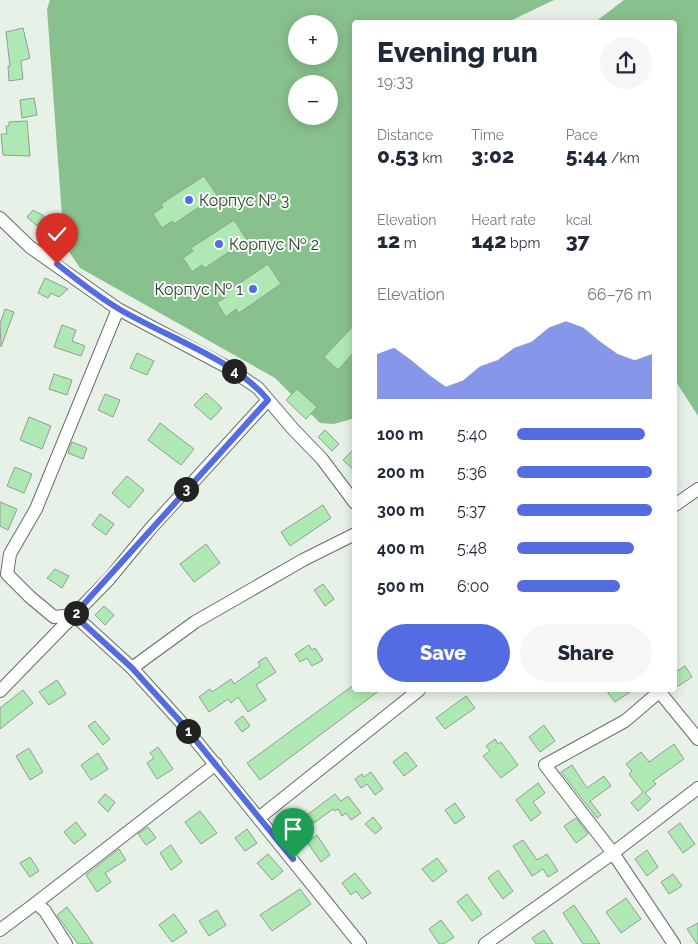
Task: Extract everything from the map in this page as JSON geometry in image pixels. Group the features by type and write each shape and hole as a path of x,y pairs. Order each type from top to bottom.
{"street":[{"path":"0,218 30,247 118,309 227,367 258,388 322,459 352,499"},
{"path":"118,309 36,509 10,554 7,574 54,617 74,615 132,668 260,817 360,944"},
{"path":"0,691 74,615 268,400"},
{"path":"677,505 698,489"},
{"path":"132,668 194,622 303,560 352,536"},
{"path":"260,817 416,692"},
{"path":"658,692 625,721 545,765 613,854 674,944"},
{"path":"660,692 698,739"},
{"path":"0,930 216,764"},
{"path":"485,944 613,854 698,788"},
{"path":"36,903 44,911 66,944"}],"green space":[{"path":"50,0 554,0 512,20 352,20 352,419 334,424 320,423 275,378 80,268 64,244 47,9"},
{"path":"624,0 698,0 698,416 677,383 677,20 598,20"}],"building":[{"path":"23,28 30,58 21,61 23,79 9,81 8,66 10,66 6,32"},
{"path":"34,98 37,115 22,118 20,100"},
{"path":"27,121 30,156 3,155 1,134 7,134 6,126 9,126 9,122"},
{"name":"Корпус № 3","path":"204,176 217,195 174,224 172,221 162,228 153,214 163,207 161,204"},
{"path":"33,210 44,216 37,226 27,217"},
{"name":"Корпус № 2","path":"234,220 247,240 205,268 202,265 192,272 183,258 193,251 191,248"},
{"name":"Корпус № 1","path":"268,264 281,284 239,313 236,309 226,317 217,303 227,296 225,293"},
{"path":"45,278 68,289 59,297 51,293 48,298 38,293"},
{"path":"5,309 14,312 1,347 0,324"},
{"path":"62,325 76,330 72,341 85,346 81,356 54,347"},
{"path":"352,327 352,354 338,370 324,357"},
{"path":"137,353 154,361 147,375 130,368"},
{"path":"54,374 72,380 67,395 49,389"},
{"path":"297,389 317,407 306,419 286,400"},
{"path":"206,393 222,408 211,420 194,405"},
{"path":"105,394 120,400 113,417 98,410"},
{"path":"29,417 51,426 42,449 20,440"},
{"path":"160,423 194,449 181,465 148,440"},
{"path":"325,430 339,444 332,451 318,437"},
{"path":"72,442 87,448 83,459 68,453"},
{"path":"352,451 352,468 343,460"},
{"path":"15,467 32,474 24,493 7,486"},
{"path":"127,476 144,490 129,508 112,493"},
{"path":"0,502 17,509 8,530 0,526"},
{"path":"323,505 331,518 290,546 281,532"},
{"path":"100,514 114,524 106,535 92,525"},
{"path":"206,544 220,563 194,582 180,564"},
{"path":"55,569 69,576 62,588 47,578"},
{"path":"323,584 334,599 325,606 314,590"},
{"path":"104,606 114,615 105,625 95,615"},
{"path":"309,645 312,650 315,648 323,660 312,666 307,658 300,662 295,654"},
{"path":"266,657 276,672 256,685 266,700 248,712 238,697 231,703 228,699 209,712 199,697 210,689 212,692 231,679 234,684 260,666 258,662"},
{"path":"685,666 692,677 677,687 677,671"},
{"path":"57,680 66,694 49,705 39,692"},
{"path":"352,686 352,692 377,692 260,780 247,763"},
{"path":"23,690 33,703 0,729 0,708"},
{"path":"608,692 630,692 615,702"},
{"path":"466,696 475,708 445,729 436,718"},
{"path":"243,716 250,726 242,732 235,722"},
{"path":"95,721 110,739 103,745 88,726"},
{"path":"544,725 555,741 540,752 529,737"},
{"path":"495,739 498,744 501,742 518,765 501,778 483,756 490,751 486,746"},
{"path":"674,744 684,759 653,781 656,784 645,793 651,799 638,811 631,803 643,792 629,774 632,771 626,764 641,752 649,762"},
{"path":"158,747 173,769 157,779 147,763 154,758 150,753"},
{"path":"29,748 43,772 30,780 16,756"},
{"path":"406,752 417,766 404,776 393,762"},
{"path":"98,753 108,769 91,780 81,765"},
{"path":"572,765 587,788 604,776 611,786 590,801 601,815 597,818 561,772"},
{"path":"371,772 383,789 375,795 367,784 361,788 355,779 362,774 364,777"},
{"path":"538,783 545,793 533,802 541,813 531,821 516,800"},
{"path":"105,794 115,802 108,812 98,802"},
{"path":"335,794 341,801 348,796 361,813 351,820 346,813 342,816 338,809 335,811 333,809 314,823 307,815"},
{"path":"455,803 465,817 455,824 445,810"},
{"path":"200,811 217,833 201,844 185,822"},
{"path":"373,817 382,828 375,834 365,824"},
{"path":"576,818 588,834 576,843 564,826"},
{"path":"76,822 86,835 74,844 64,832"},
{"path":"680,823 695,844 683,853 668,832"},
{"path":"148,827 156,838 146,845 138,834"},
{"path":"247,829 257,843 245,851 235,838"},
{"path":"317,835 330,855 321,862 307,842"},
{"path":"523,840 537,860 547,854 558,871 548,877 543,869 532,876 513,846"},
{"path":"171,845 182,862 171,870 160,853"},
{"path":"119,849 126,860 105,873 111,882 97,892 86,875"},
{"path":"647,850 658,867 647,876 635,859"},
{"path":"268,854 283,871 272,880 257,863"},
{"path":"30,857 39,871 30,877 20,863"},
{"path":"437,858 447,871 433,882 422,869"},
{"path":"498,870 513,891 503,899 488,878"},
{"path":"355,873 371,893 362,899 356,891 351,895 342,883"},
{"path":"673,874 682,886 669,894 661,882"},
{"path":"300,889 311,904 272,931 260,915"},
{"path":"467,894 482,914 472,921 457,902"},
{"path":"626,898 641,919 621,933 606,912"},
{"path":"574,905 600,944 583,944 563,913"},
{"path":"67,907 93,944 78,944 64,925 57,915"},
{"path":"217,910 226,925 209,936 199,921"},
{"path":"174,914 187,932 172,942 159,925"},
{"path":"441,920 454,937 444,944 439,944 429,929"},
{"path":"698,923 698,944 697,944 687,929"},
{"path":"544,930 553,944 536,944 532,938"}],"place":[{"name":"Корпус № 3","path":"189,200"},
{"name":"Корпус № 2","path":"219,244"},
{"name":"Корпус № 1","path":"253,289"}],"route":[{"path":"57,264 118,309 227,367 258,388 268,400 151,528 109,579 74,615 132,668 180,721 293,859"}]}
